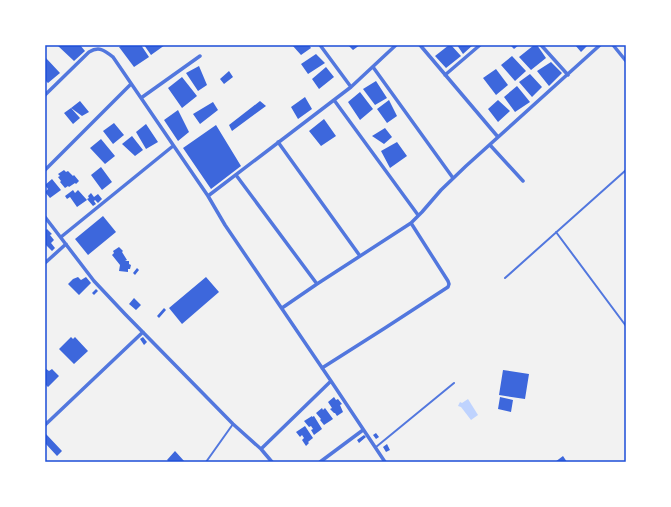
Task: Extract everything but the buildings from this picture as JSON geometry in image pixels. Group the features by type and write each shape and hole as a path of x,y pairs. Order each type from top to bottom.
{"street":[{"path":"320,45 351,87"},
{"path":"208,196 351,87 396,45"},
{"path":"420,45 498,137"},
{"path":"445,75 480,45"},
{"path":"541,45 568,75"},
{"path":"282,308 411,222 432,202 453,178 600,45"},
{"path":"613,45 626,61"},
{"path":"45,96 89,52 94,49 106,51 113,57 208,196 384,462"},
{"path":"140,98 200,56"},
{"path":"372,67 453,178"},
{"path":"45,170 131,84"},
{"path":"334,100 418,215"},
{"path":"278,142 360,256"},
{"path":"490,145 523,181"},
{"path":"61,237 174,146"},
{"path":"236,175 317,284"},
{"path":"45,217 94,281 233,424 261,449 272,462"},
{"path":"322,368 448,286 448,280 411,222"},
{"path":"45,263 66,244"},
{"path":"45,425 143,332"},
{"path":"261,449 331,381"},
{"path":"320,462 363,430"}],"lane":[{"path":"505,278 626,170"},
{"path":"556,232 626,326"},
{"path":"375,448 454,383"},
{"path":"206,462 233,424"}],"water":[{"path":"468,399 478,415 471,420 461,407 458,406 460,402 462,403"}]}
